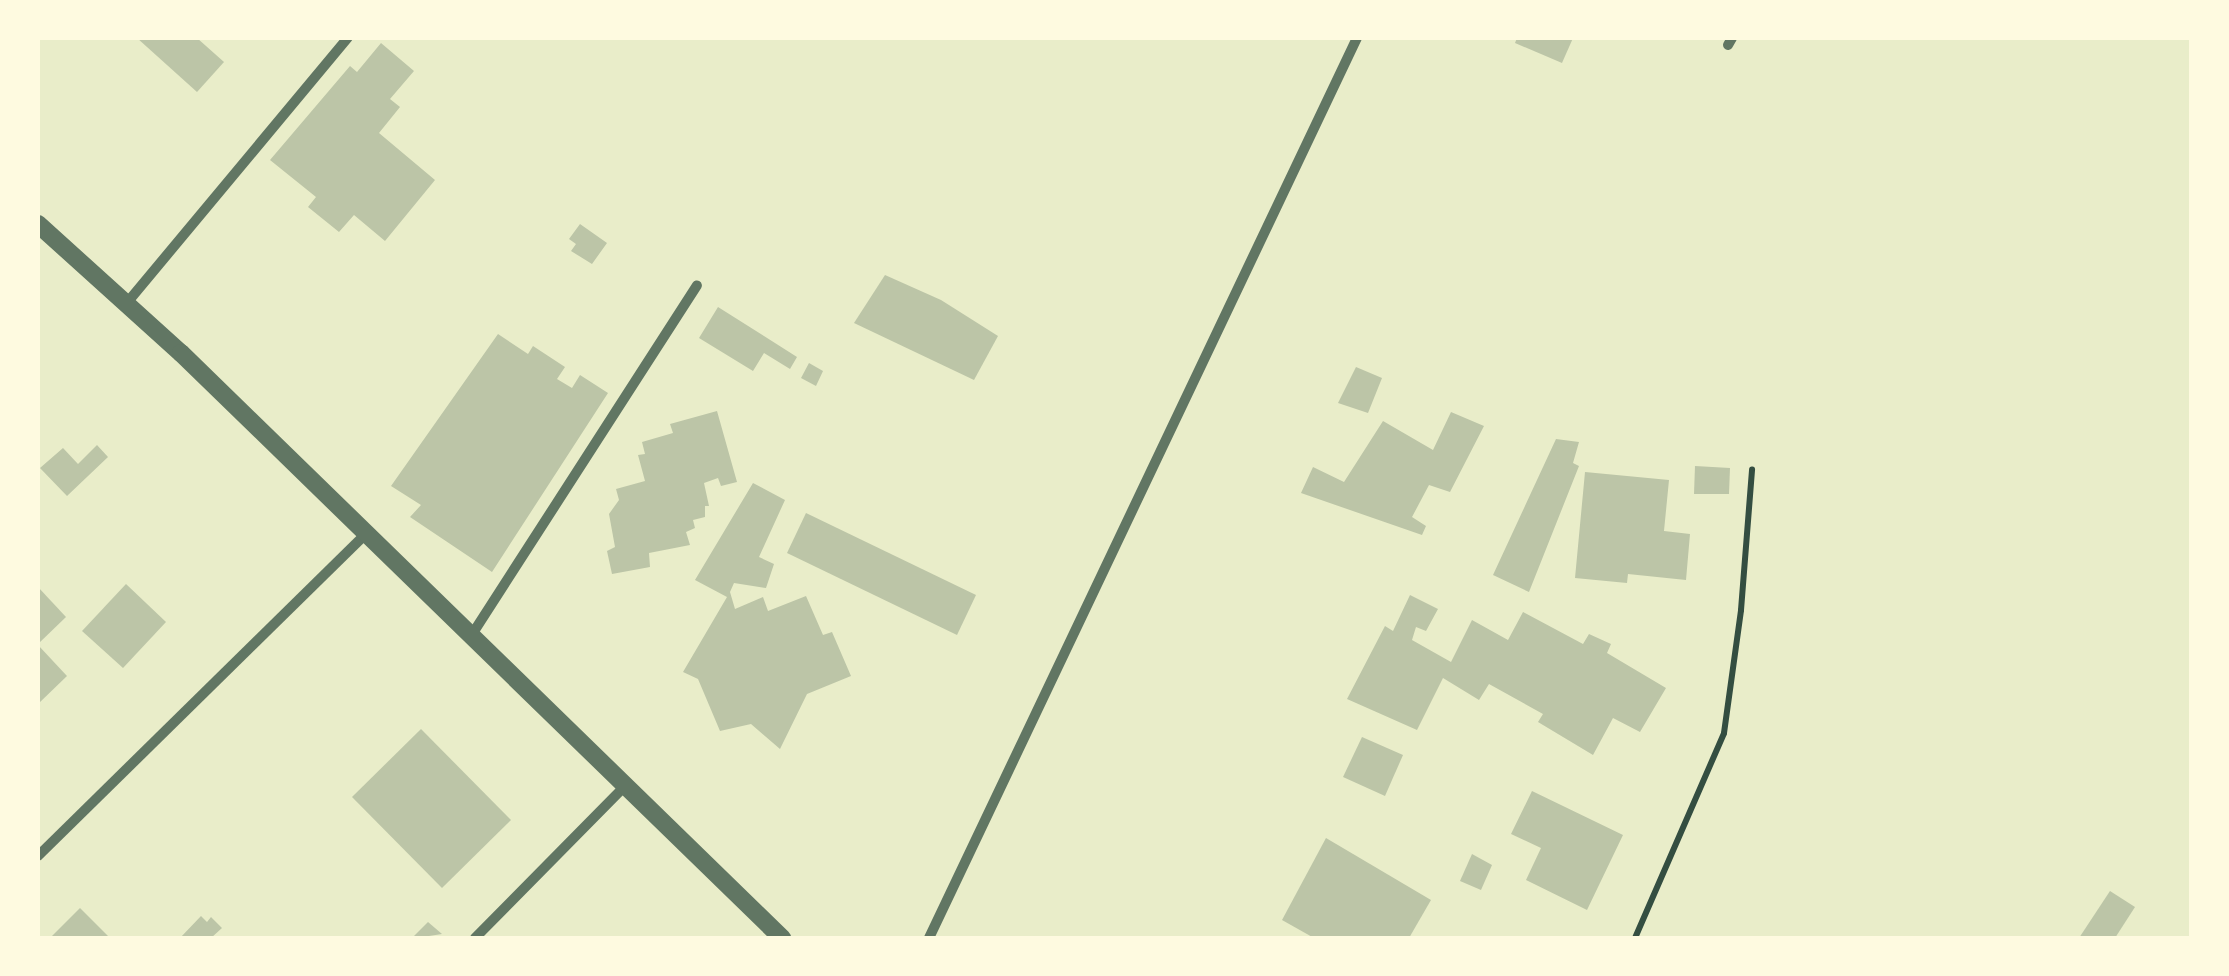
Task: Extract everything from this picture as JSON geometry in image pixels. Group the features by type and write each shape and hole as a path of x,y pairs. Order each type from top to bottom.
{"street":[{"path":"126,304 348,38"},
{"path":"930,938 1357,38"},
{"path":"38,224 366,534 782,938"},
{"path":"471,636 696,285"},
{"path":"38,856 366,534"},
{"path":"476,938 626,786"}],"path":[{"path":"1635,938 1724,733 1741,610 1752,469"}],"building":[{"path":"137,38 197,38 224,62 197,92"},
{"path":"1517,38 1573,38 1562,63 1515,43"},
{"path":"381,43 414,71 390,99 400,107 379,133 435,180 385,241 354,215 339,232 308,207 316,197 270,160 350,66 357,72"},
{"path":"580,224 607,243 592,264 571,251 576,244 569,239"},
{"path":"885,275 941,300 998,336 974,380 854,323"},
{"path":"718,307 797,357 790,369 764,353 753,371 699,338"},
{"path":"498,334 528,354 533,346 565,367 557,379 572,388 580,375 608,393 492,572 410,517 421,505 391,486"},
{"path":"809,363 823,371 816,386 801,378"},
{"path":"1356,367 1382,378 1368,413 1338,403"},
{"path":"717,411 737,482 721,486 718,478 704,483 709,506 705,506 705,517 693,520 695,528 686,532 690,545 649,553 650,567 612,574 607,551 615,547 609,514 619,500 616,489 645,481 638,455 645,454 642,442 673,433 670,424"},
{"path":"1451,412 1484,426 1450,492 1429,485 1412,517 1426,526 1422,535 1301,493 1313,467 1344,482 1383,421 1433,450"},
{"path":"1556,439 1579,442 1573,463 1579,466 1529,592 1493,575"},
{"path":"97,445 108,457 67,496 40,468 63,448 78,464"},
{"path":"1695,466 1730,468 1729,494 1694,494"},
{"path":"1585,472 1669,480 1664,531 1690,534 1686,580 1628,574 1627,583 1575,578"},
{"path":"753,483 785,500 759,557 774,564 766,588 734,583 730,592 735,609 763,597 768,611 806,596 823,635 832,632 851,676 807,694 780,749 751,724 720,731 698,679 683,672 727,597 695,580"},
{"path":"806,513 976,595 957,635 787,553"},
{"path":"126,584 166,622 123,668 82,631"},
{"path":"38,587 66,617 38,644"},
{"path":"1410,595 1438,609 1426,631 1416,627 1412,640 1451,662 1472,620 1508,640 1523,612 1583,644 1589,634 1611,644 1607,653 1666,688 1640,732 1613,718 1593,755 1538,722 1543,714 1489,684 1479,700 1443,678 1417,730 1347,699 1385,626 1393,631"},
{"path":"38,645 67,676 38,704"},
{"path":"421,729 511,820 442,888 352,797"},
{"path":"1362,737 1403,755 1385,796 1343,777"},
{"path":"1532,791 1623,835 1587,910 1526,880 1541,848 1511,834"},
{"path":"1326,838 1431,900 1409,938 1314,938 1282,920"},
{"path":"1472,854 1492,865 1481,890 1460,881"},
{"path":"2110,891 2135,907 2115,938 2079,938"},
{"path":"80,908 110,938 50,938"},
{"path":"201,916 207,922 211,917 222,928 211,938 180,938"},
{"path":"428,922 442,934 416,938 414,936"}]}
